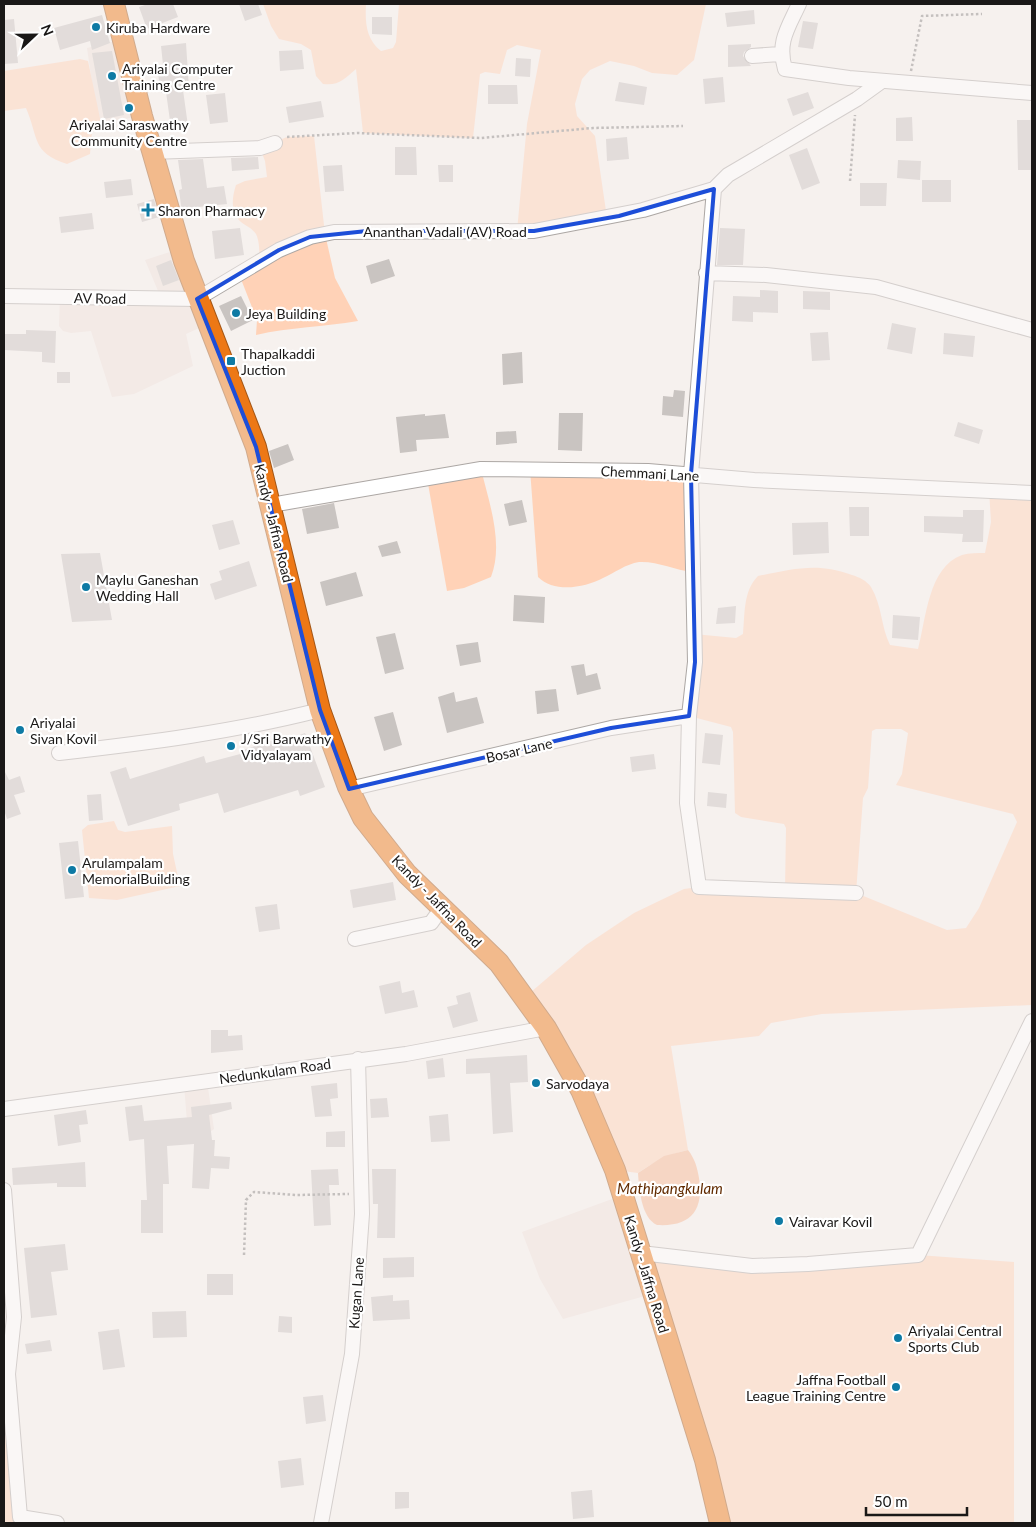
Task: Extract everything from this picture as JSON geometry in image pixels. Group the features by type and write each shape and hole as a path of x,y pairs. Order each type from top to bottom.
{"highway":[{"name":"Kandy - Jaffna Road","path":"114,4 152,152 180,248 197,300 233,384 256,447 320,710 349,789 364,818 407,874 441,909 499,963 546,1028 581,1090 615,1170 705,1460 720,1523"}],"street":[{"path":"799,4 784,35 780,54 785,69 883,81 1032,93"},
{"path":"752,56 780,54"},
{"name":"Ananthan Vadali (AV) Road","path":"197,300 279,250 310,237 334,232 367,231 534,231 619,216 714,189 728,175 857,99 883,81"},
{"path":"152,152 260,148 274,143"},
{"path":"714,189 691,474 696,662 689,716 688,803 699,887 856,892"},
{"path":"706,273 766,275 876,287 1032,330"},
{"name":"AV Road","path":"4,296 197,300"},
{"name":"Chemmani Lane","path":"271,506 481,469 648,471 754,480 1032,493"},
{"path":"59,752 229,730 277,721 320,710"},
{"name":"Bosar Lane","path":"349,789 611,728 689,716"},
{"path":"355,939 431,923 441,909"},
{"path":"641,1253 752,1266 808,1264 918,1255 1027,1048 1032,1022"},
{"name":"Nedunkulam Road","path":"4,1109 477,1043 546,1028"},
{"name":"Kugan Lane","path":"321,1523 352,1354 362,1214 358,1060"},
{"path":"4,1190 14,1317 6,1374 20,1517 57,1523"}],"path":[{"path":"909,82 922,16 982,14"},
{"path":"850,181 857,99"},
{"path":"274,143 287,137 356,133 481,138 593,128 683,126"},
{"path":"244,1255 246,1200 254,1192 296,1195 361,1192"}],"highlighted area":[{"path":"714,189 691,474 695,662 689,716 611,728 349,789 320,710 256,447 197,299 279,250 310,237 367,231 534,231 619,216"}],"shaded area":[{"path":"263,4 366,4 369,36 381,51 393,48 396,42 399,4 706,4 694,60 677,75 652,73 634,66 610,61 590,70 582,79 575,104 577,116 595,136 607,218 517,231 527,124 541,50 517,45 507,50 500,74 485,72 480,74 473,138 363,133 356,69 345,79 337,83 323,84 316,76 311,50 301,44 279,39 271,26"},
{"name":"Ariyalai Computer Training Centre","path":"123,39 142,116 101,123 94,96 87,48"},
{"path":"80,59 88,61 101,123 92,132 90,154 67,164 55,159 42,149 35,136 26,108 4,111 4,71"},
{"path":"314,136 325,234 335,278 358,321 256,335 257,320 239,274 260,261 259,244 256,234 241,222 235,214 233,200 236,185 245,181 267,177 265,161 260,148 287,137"},
{"path":"173,251 208,324 186,334 193,366 134,394 112,397 91,331 71,333 63,331 59,326 60,297 161,298 145,260"},
{"path":"481,469 494,523 496,537 495,564 491,577 464,588 447,591 427,478"},
{"path":"530,469 691,474 692,572 639,562 595,581 578,586 561,587 545,582 538,577"},
{"path":"989,490 1032,493 1032,1005 822,1014 771,1023 759,1036 671,1046 688,1150 662,1159 638,1173 615,1170 524,998 586,945 634,913 684,889 699,887 785,890 786,828 784,824 741,817 735,813 733,732 731,727 689,716 694,634 736,638 743,634 747,596 758,576 794,569 817,568 840,571 867,583 875,594 890,645 918,649 926,610 935,582 951,561 962,555 985,553 991,522","holes":["876,729 901,729 908,733 902,774 896,785 1013,814 1017,822 979,908 966,928 947,930 856,893 863,798 868,788 872,731"]},
{"path":"114,821 118,830 125,832 172,826 173,854 180,886 117,900 89,898 82,830 88,825"},
{"path":"207,1081 214,1129 205,1136 188,1135 184,1084"},
{"path":"623,1195 652,1294 563,1319 540,1279 522,1232"},
{"name":"Jaffna Football League Training Centre","path":"641,1253 752,1266 918,1255 1014,1262 1014,1523 720,1523"},
{"path":"4,1375 20,1517 57,1523 4,1523"}],"water":[{"name":"Mathipangkulam","path":"688,1150 695,1163 699,1178 700,1189 697,1207 693,1214 679,1223 657,1225 647,1216 644,1209 638,1173 664,1156"}],"building":[{"path":"148,4 173,4 178,17 147,29 139,7"},
{"path":"239,4 258,4 262,15 245,21"},
{"path":"754,10 755,24 727,27 725,13"},
{"path":"102,15 110,43 92,50 90,41 60,50 54,28"},
{"path":"372,17 392,17 392,35 372,34"},
{"path":"14,19 18,63 4,64 4,20"},
{"path":"803,21 818,23 813,49 798,47"},
{"path":"186,43 189,89 183,90 188,126 171,128 166,92 161,93 158,74 164,74 161,46"},
{"path":"751,44 751,47 744,52 743,56 751,66 728,67 728,45"},
{"path":"302,50 304,69 280,71 279,51"},
{"name":"Ariyalai Saraswathy Community Centre","path":"112,51 124,115 104,119 92,53"},
{"path":"516,58 531,59 530,77 515,76"},
{"path":"723,77 725,102 705,104 703,79"},
{"path":"619,82 647,87 644,105 615,101"},
{"path":"488,85 517,85 518,104 488,104"},
{"path":"808,92 814,108 793,116 787,99"},
{"path":"225,93 228,122 210,124 206,95"},
{"path":"321,101 324,117 289,123 286,107"},
{"path":"912,117 913,141 896,141 896,118"},
{"path":"1017,120 1032,120 1032,170 1018,170"},
{"path":"627,137 629,159 607,161 606,139"},
{"path":"395,147 416,147 417,175 395,175"},
{"path":"807,148 820,183 802,190 789,155"},
{"path":"258,157 259,169 232,171 231,158"},
{"path":"203,159 207,188 224,186 227,204 198,207 198,211 182,213 179,190 182,189 178,160"},
{"path":"898,160 921,161 920,180 897,178"},
{"path":"342,165 344,191 325,192 323,166"},
{"path":"438,165 453,165 453,182 439,182"},
{"path":"131,179 133,195 106,198 104,182"},
{"path":"922,180 951,180 951,202 922,202"},
{"path":"860,183 887,183 886,206 860,206"},
{"name":"Sharon Pharmacy","path":"154,199 159,217 142,222 137,204"},
{"path":"92,213 94,229 61,233 59,217"},
{"path":"240,228 244,255 215,259 212,231"},
{"path":"720,228 745,229 743,265 717,265"},
{"path":"389,259 395,276 371,284 366,266"},
{"path":"171,260 179,280 163,286 156,266"},
{"path":"760,290 778,291 778,313 753,312 753,322 732,321 733,296 760,297"},
{"path":"803,291 830,292 830,310 803,309"},
{"name":"Jeya Building","path":"241,296 253,320 231,331 219,306"},
{"path":"892,323 916,328 912,354 887,349"},
{"path":"26,330 56,331 55,363 42,362 42,352 4,350 4,334 26,334"},
{"path":"828,332 830,360 812,361 810,333"},
{"path":"944,333 975,336 973,357 943,354"},
{"path":"522,352 523,383 503,385 502,354"},
{"path":"57,372 70,372 70,383 57,383"},
{"path":"674,390 685,391 683,417 662,415 663,396 673,397"},
{"path":"559,413 583,413 582,451 558,450"},
{"path":"425,414 425,416 445,414 449,438 416,440 417,451 400,453 396,417"},
{"path":"958,422 983,430 979,444 954,436"},
{"path":"516,431 517,443 496,445 496,432"},
{"path":"288,444 294,460 274,468 269,451"},
{"path":"522,500 527,522 509,526 504,504"},
{"path":"334,503 339,528 307,534 302,509"},
{"path":"849,507 869,507 869,536 850,536"},
{"path":"963,510 984,510 983,542 962,542 963,534 924,532 924,516 963,517"},
{"path":"233,520 240,544 219,550 212,525"},
{"path":"828,522 829,553 793,555 792,523"},
{"path":"397,541 401,553 382,557 378,546"},
{"name":"Maylu Ganeshan Wedding Hall","path":"100,553 112,620 72,622 61,554"},
{"path":"249,561 257,586 215,600 210,584 222,580 219,571"},
{"path":"356,572 363,596 326,606 320,582"},
{"path":"514,595 545,597 544,623 513,621"},
{"path":"736,606 735,623 716,624 718,608"},
{"path":"893,615 920,617 918,640 892,638"},
{"path":"395,633 404,669 385,674 376,637"},
{"path":"478,642 481,662 460,666 456,645"},
{"path":"584,664 586,676 597,673 601,689 577,695 571,666"},
{"path":"556,689 559,711 537,714 535,691"},
{"path":"454,692 456,702 477,697 484,723 447,733 438,697"},
{"path":"393,712 402,745 384,751 374,717"},
{"path":"305,733 325,787 300,796 298,790 224,813 218,793 179,804 180,810 128,826 110,772 126,767 130,779 204,756 206,763 244,753 243,750 274,740 275,744"},
{"path":"705,733 723,735 720,765 702,763"},
{"path":"654,754 656,769 632,772 630,757"},
{"path":"4,770 9,780 20,776 25,792 14,795 21,814 7,819 4,810"},
{"path":"708,792 727,794 726,808 707,806"},
{"path":"101,794 103,820 89,821 87,795"},
{"name":"Arulampalam MemorialBuilding","path":"78,841 84,897 65,899 59,843"},
{"path":"393,882 396,900 353,908 350,890"},
{"path":"277,904 280,929 259,932 255,907"},
{"path":"400,981 402,993 414,990 418,1007 385,1014 379,986"},
{"path":"470,992 478,1021 453,1028 447,1007 458,1004 456,996"},
{"path":"211,1030 228,1030 228,1036 242,1035 243,1050 211,1053"},
{"path":"527,1055 528,1082 510,1083 513,1132 493,1134 490,1073 466,1074 466,1059"},
{"path":"443,1058 445,1077 428,1079 426,1061"},
{"path":"337,1083 338,1098 330,1099 332,1116 315,1117 311,1086"},
{"path":"387,1098 389,1117 371,1118 370,1099"},
{"path":"231,1102 232,1109 209,1115 212,1140 215,1140 214,1156 230,1157 229,1169 211,1168 209,1189 192,1188 194,1144 167,1146 169,1184 163,1184 163,1233 141,1233 141,1200 147,1200 144,1139 129,1141 125,1107 142,1105 144,1121 192,1117 191,1107"},
{"path":"86,1110 88,1124 79,1125 81,1142 58,1146 54,1115"},
{"path":"448,1114 450,1141 431,1142 429,1116"},
{"path":"345,1131 345,1147 326,1147 326,1132"},
{"path":"85,1162 86,1187 57,1187 57,1183 13,1185 12,1168"},
{"path":"338,1169 339,1185 329,1185 331,1225 314,1226 311,1170"},
{"path":"372,1169 396,1169 395,1238 377,1238 378,1204 373,1204"},
{"path":"65,1244 68,1270 51,1272 57,1315 31,1318 24,1248"},
{"path":"414,1257 414,1277 383,1278 383,1258"},
{"path":"207,1274 233,1274 233,1295 207,1295"},
{"path":"393,1295 393,1301 409,1300 410,1319 373,1321 371,1297"},
{"path":"186,1311 187,1337 153,1338 152,1312"},
{"path":"279,1316 292,1317 292,1333 278,1332"},
{"path":"119,1329 125,1367 103,1370 98,1332"},
{"path":"50,1340 52,1351 27,1354 25,1344"},
{"path":"323,1395 326,1421 306,1424 303,1397"},
{"path":"301,1458 304,1485 281,1488 278,1461"},
{"path":"592,1490 594,1517 573,1519 571,1492"},
{"path":"395,1492 409,1492 409,1508 395,1509"}],"place":[{"name":"Kiruba Hardware","path":"96,27"},
{"name":"Ariyalai Computer Training Centre","path":"112,76"},
{"name":"Ariyalai Saraswathy Community Centre","path":"129,108"},
{"name":"Sharon Pharmacy","path":"148,210"},
{"name":"Jeya Building","path":"236,313"},
{"name":"Thapalkaddi Juction","path":"231,361"},
{"name":"Maylu Ganeshan Wedding Hall","path":"86,587"},
{"name":"Ariyalai Sivan Kovil","path":"20,730"},
{"name":"J/Sri Barwathy Vidyalayam","path":"231,746"},
{"name":"Arulampalam MemorialBuilding","path":"72,870"},
{"name":"Sarvodaya","path":"536,1083"},
{"name":"Vairavar Kovil","path":"779,1221"},
{"name":"Ariyalai Central Sports Club","path":"898,1338"},
{"name":"Jaffna Football League Training Centre","path":"896,1387"}]}
